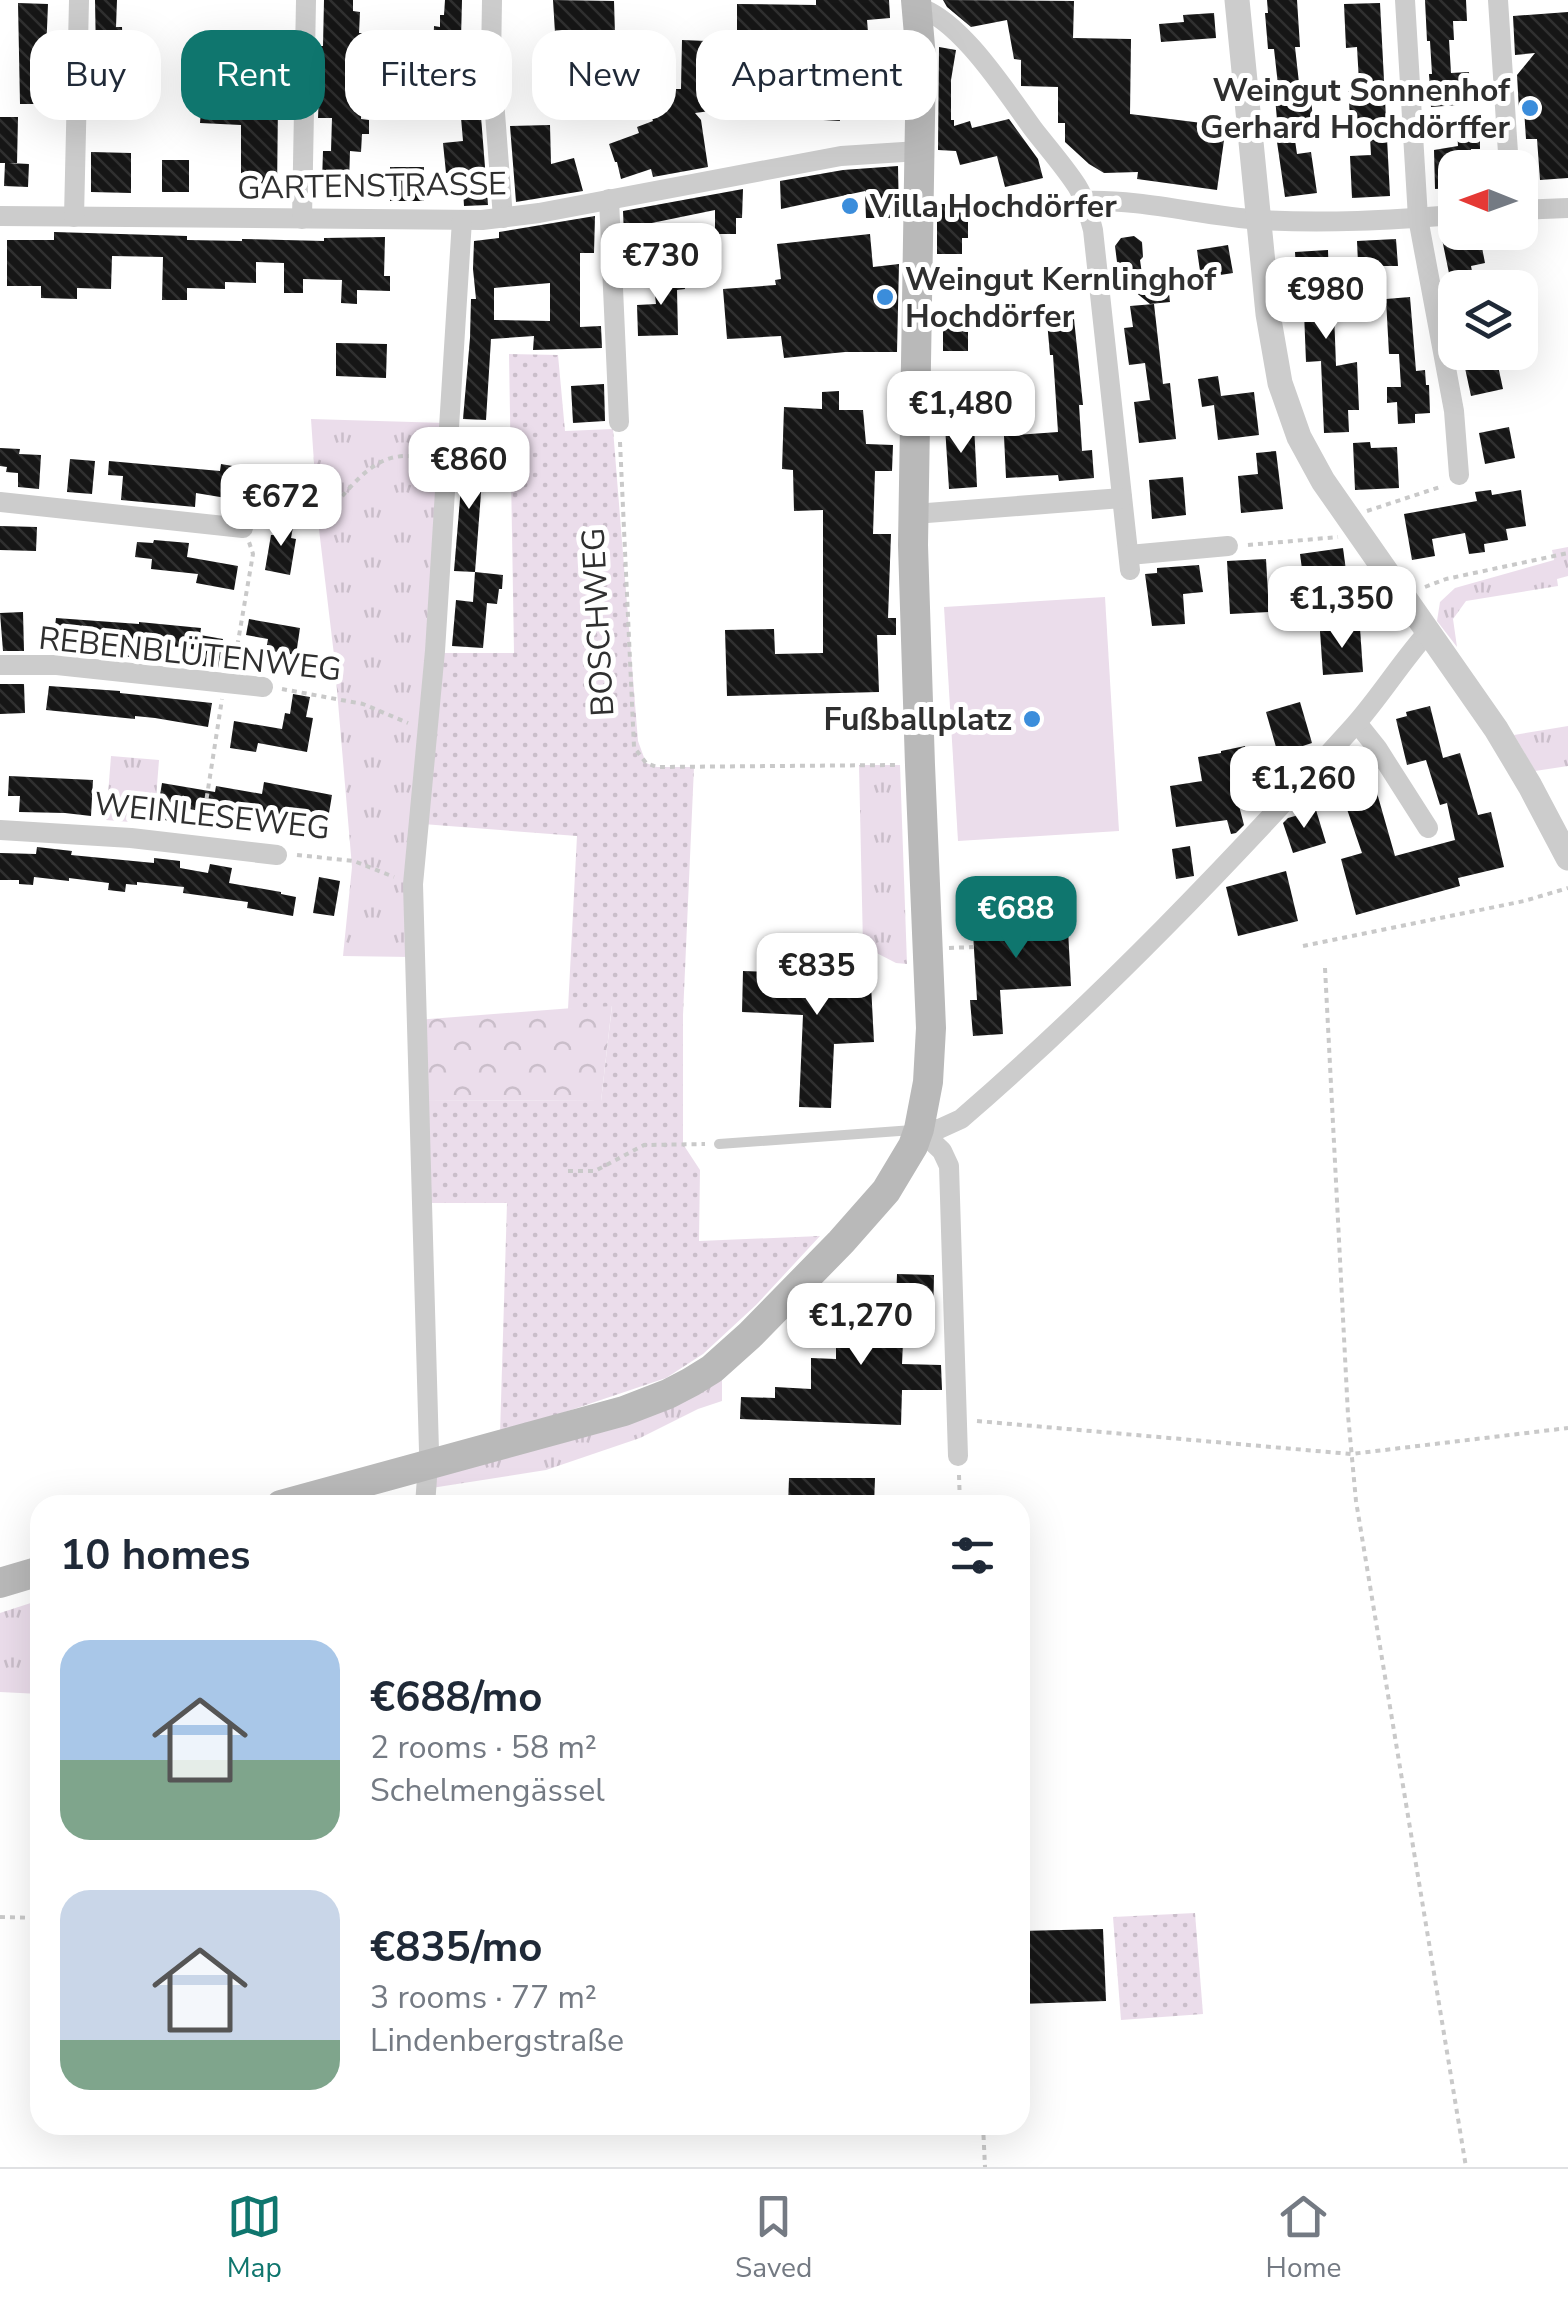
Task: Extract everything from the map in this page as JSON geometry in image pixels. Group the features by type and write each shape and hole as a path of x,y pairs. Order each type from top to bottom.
{"main road":[{"path":"317,1495 646,1404 712,1369 868,1213 900,1169 918,1130 928,1082 932,1028 914,514 921,58 917,3"},
{"path":"0,1582 30,1574"}],"street":[{"path":"74,216 78,0"},
{"path":"302,219 306,0"},
{"path":"492,0 502,218"},
{"path":"1238,0 1268,314 1280,383 1299,437 1323,481 1340,527 1428,632 1514,758 1568,858"},
{"path":"1405,0 1418,218 1454,411 1459,475"},
{"path":"1498,0 1508,150"},
{"path":"917,3 947,24 982,60 1077,186 1084,202 1093,230 1129,563 1228,546"},
{"name":"GARTENSTRASSE","path":"0,216 502,218 841,156 919,151"},
{"path":"610,199 619,422"},
{"path":"1084,202 1107,200 1258,220 1438,216"},
{"path":"1538,209 1568,208"},
{"path":"425,1495 428,1432 414,884 435,652 462,220"},
{"path":"914,514 1122,498"},
{"path":"0,502 244,528"},
{"path":"918,1130 950,1126 1137,955 1357,723 1428,632"},
{"name":"REBENBLÜTENWEG","path":"0,665 57,665 263,687"},
{"path":"1357,723 1428,828"},
{"name":"WEINLESEWEG","path":"0,830 78,833 277,855"},
{"path":"918,1130 942,1152 949,1166 958,1456"}],"lane":[{"path":"720,1144 918,1130"}],"path":[{"name":"BOSCHWEG","path":"619,422 634,747 646,763 657,767 920,765"},
{"path":"199,845 253,554 244,528 272,515 325,515 377,462 408,454 446,464"},
{"path":"1228,546 1340,527 1447,485 1459,475"},
{"path":"1404,600 1446,579 1568,553"},
{"name":"REBENBLÜTENWEG","path":"263,687 363,704 428,732"},
{"name":"WEINLESEWEG","path":"277,855 354,861 414,884"},
{"path":"1303,946 1524,902 1568,888"},
{"path":"1324,968 1356,1501 1466,2167"},
{"path":"568,1171 595,1171 644,1145 720,1144"},
{"path":"958,1419 1351,1454 1568,1428"},
{"path":"958,1456 960,1495"},
{"path":"0,1916 30,1918"},
{"path":"983,2135 984,2167"}],"green space":[{"path":"509,354 558,355 565,431 613,429 638,741 646,763 657,767 694,767 683,1015 683,1144 700,1170 699,1241 820,1236 756,1305 703,1354 666,1378 500,1434 507,1203 423,1203 419,1100 601,1101 612,1006 568,1009 577,836 410,823 427,653 514,653"},
{"path":"311,419 446,423 411,957 343,956 352,867"},
{"path":"1568,547 1568,576 1557,579 1558,586 1466,601 1453,619 1457,647 1437,621 1440,602 1455,588 1554,560 1552,550"},
{"name":"Fußballplatz","path":"1105,597 1119,831 958,841 944,607"},
{"path":"1568,726 1568,766 1535,771 1514,735"},
{"path":"111,756 159,760 154,824 106,820"},
{"path":"859,765 900,765 907,964 896,963 863,946"},
{"path":"612,1005 601,1101 419,1100 416,1020"},
{"path":"722,1373 722,1401 640,1438 546,1470 425,1489 439,1472"},
{"path":"30,1603 30,1694 0,1692 0,1613"},
{"path":"1195,1913 1203,2014 1121,2020 1113,1917"}],"building":[{"path":"95,0 117,0 116,27 122,30 96,30"},
{"path":"324,0 353,0 353,11 360,12 359,30 345,30 345,120 369,120 369,134 362,134 361,152 350,151 349,182 322,182 323,151 331,151 332,118 325,118"},
{"path":"445,0 462,0 461,30 434,30 434,26 440,27 440,15 444,15"},
{"path":"553,0 614,1 615,30 555,30"},
{"path":"816,0 889,0 890,18 867,20 868,30 737,30 737,4 816,5"},
{"path":"943,0 1074,1 1073,38 1131,39 1130,114 1226,126 1217,190 1137,179 1138,172 1104,173 1089,164 1065,142 1065,123 1058,123 1058,87 1021,86 1021,60 1014,59 1007,20 971,27"},
{"path":"1267,0 1297,0 1300,47 1295,47 1299,83 1309,82 1313,118 1292,120 1297,154 1311,152 1317,193 1285,197 1277,142 1274,49 1268,49"},
{"path":"1425,0 1466,0 1467,21 1453,21 1454,40 1449,40 1451,73 1469,72 1470,93 1458,94 1458,105 1431,107"},
{"path":"18,3 48,4 47,30 30,30 30,104 20,104"},
{"path":"1380,3 1390,196 1352,198 1350,156 1371,155 1369,119 1350,120 1348,82 1359,82 1357,47 1346,48 1344,4"},
{"path":"1568,12 1568,178 1540,180 1537,139 1526,139 1517,75 1535,53 1515,55 1513,16"},
{"path":"1214,13 1216,38 1161,42 1159,24 1184,22 1183,15"},
{"path":"682,40 696,41 695,113 696,120 701,120 708,167 653,177 651,169 621,179 609,144 639,133 637,127 653,120 676,120 676,89 681,89"},
{"path":"939,47 956,50 951,80 954,126 970,121 972,128 1009,119 1038,159 1043,178 1005,187 997,156 960,165 956,151 938,150"},
{"path":"0,117 18,117 17,163 29,164 28,187 4,186"},
{"path":"278,120 277,193 241,193 241,125 200,123"},
{"path":"461,120 481,120 488,205 464,206 462,172 446,173 443,143 463,141"},
{"path":"550,125 551,164 574,158 583,191 516,202 510,126"},
{"path":"1480,129 1480,149 1438,150 1435,189 1434,150 1458,146 1457,130"},
{"path":"91,152 131,153 131,193 91,192"},
{"path":"162,160 189,160 189,192 162,192"},
{"path":"898,166 899,218 866,218 865,191 781,209 780,181"},
{"path":"390,167 424,167 424,201 390,201"},
{"path":"743,189 742,218 736,218 736,234 715,234 715,210 642,225 643,228 635,230 636,258 625,259 623,211"},
{"path":"937,204 968,204 968,238 962,238 962,254 937,254"},
{"path":"595,216 594,253 580,253 580,327 601,326 602,348 533,350 534,336 491,339 486,420 463,419 471,299 476,299 474,241 499,238 499,232","holes":["550,283 550,321 494,320 494,288"]},
{"path":"54,232 242,241 385,237 384,276 390,276 390,291 357,290 357,304 341,303 342,280 303,279 303,293 284,293 284,263 256,262 256,283 225,282 225,289 187,288 187,300 162,300 163,257 112,256 111,289 77,288 77,299 41,298 41,286 7,286 7,240 54,240"},
{"path":"870,234 873,267 899,264 897,352 784,358 781,336 727,339 723,289 776,285 775,280 781,279 777,244"},
{"path":"1134,236 1142,242 1144,288 1168,285 1170,302 1150,304 1124,283 1115,246 1121,238"},
{"path":"1396,239 1398,266 1383,266 1383,282 1359,284 1357,241"},
{"path":"1228,245 1233,273 1201,278 1197,250"},
{"path":"1328,250 1336,366 1357,362 1359,410 1348,410 1349,432 1324,433 1321,361 1306,362 1303,287 1297,287 1295,252"},
{"path":"1444,250 1482,250 1485,263 1471,266 1472,270 1448,270"},
{"path":"683,274 685,289 677,290 678,335 638,336 637,305 656,304 653,278"},
{"path":"1410,297 1416,371 1425,370 1430,413 1415,414 1415,423 1398,424 1397,402 1387,403 1387,387 1401,387 1399,354 1389,354 1386,299"},
{"path":"1154,304 1163,384 1170,383 1176,439 1139,443 1134,402 1150,400 1145,363 1129,365 1124,328 1133,327 1130,306"},
{"path":"1074,319 1083,405 1079,405 1082,451 1092,450 1094,478 1006,478 1004,436 1058,432 1047,321"},
{"path":"943,326 968,327 968,351 943,351"},
{"path":"336,343 387,344 386,378 336,376"},
{"path":"1465,370 1499,370 1503,389 1471,396"},
{"path":"1218,376 1221,396 1254,392 1259,435 1218,440 1214,405 1202,407 1198,379"},
{"path":"604,384 605,421 573,423 571,386"},
{"path":"839,391 839,410 863,410 866,444 893,445 892,471 875,471 873,534 891,534 888,618 896,618 896,635 877,635 879,692 727,696 725,630 774,629 775,654 823,653 823,510 794,511 793,470 782,469 784,407 822,409 822,392"},
{"path":"974,424 977,487 949,489 945,426"},
{"path":"1509,427 1515,458 1485,464 1479,433"},
{"path":"1370,442 1371,448 1397,447 1399,488 1355,490 1353,443"},
{"path":"0,448 41,455 39,489 18,487 18,473 6,472 7,467 0,466"},
{"path":"464,451 484,453 475,572 454,571"},
{"path":"1276,451 1283,509 1241,513 1238,476 1258,474 1256,453"},
{"path":"70,459 95,461 92,494 67,492"},
{"path":"109,461 220,471 221,464 244,468 238,500 196,493 195,507 121,500 123,476 108,475"},
{"path":"272,473 295,477 289,507 267,504"},
{"path":"1183,477 1186,515 1152,519 1149,480"},
{"path":"1491,490 1492,495 1521,490 1526,526 1506,529 1508,540 1484,544 1485,552 1469,554 1465,533 1432,539 1435,556 1412,560 1404,514 1477,501 1475,492"},
{"path":"277,519 294,522 291,538 296,539 290,575 265,570"},
{"path":"0,526 37,527 36,551 0,550"},
{"path":"137,542 189,543 187,557 238,566 234,590 196,583 198,574 151,569 152,559 135,557"},
{"path":"1343,548 1349,593 1306,600 1300,554"},
{"path":"1266,559 1269,612 1230,614 1227,561"},
{"path":"1199,565 1203,592 1183,594 1185,624 1152,626 1145,574 1157,573 1157,568"},
{"path":"475,572 503,575 502,589 497,604 487,603 483,648 452,646 456,600 473,602"},
{"path":"23,612 24,651 3,651 0,613"},
{"path":"56,618 201,628 200,635 223,639 218,668 195,665 197,650 166,645 164,663 52,651"},
{"path":"249,619 300,628 296,655 266,650 268,639 246,635"},
{"path":"1360,628 1363,672 1323,675 1320,631"},
{"path":"0,684 24,684 25,713 0,714"},
{"path":"49,686 212,703 208,727 155,718 46,710"},
{"path":"293,694 310,697 306,717 313,718 307,752 258,743 256,752 230,748 234,721 282,729 285,713 290,714"},
{"path":"1300,702 1312,743 1278,754 1266,712"},
{"path":"1430,706 1443,758 1460,753 1478,815 1491,812 1504,867 1458,878 1460,886 1356,915 1341,859 1362,853 1336,777 1369,765 1395,856 1455,840 1447,803 1440,805 1426,760 1407,765 1396,719"},
{"path":"1245,746 1254,790 1236,794 1244,825 1231,834 1227,820 1176,827 1170,786 1202,781 1198,757"},
{"path":"9,776 93,780 91,816 19,812 20,796 8,796"},
{"path":"264,782 332,795 327,825 246,811 242,832 219,828 222,815 189,809 187,823 164,820 167,802 159,801 162,783 215,792 216,786 262,794"},
{"path":"1316,810 1326,843 1293,853 1283,823"},
{"path":"1190,846 1194,876 1176,879 1172,849"},
{"path":"37,847 72,851 71,855 154,863 154,858 180,861 180,868 208,873 210,864 232,868 229,883 296,897 293,916 247,908 248,902 183,893 184,887 137,882 126,884 125,892 108,890 109,883 69,878 34,877 33,885 0,880 0,853 36,854"},
{"path":"1286,871 1298,921 1238,936 1226,887"},
{"path":"319,877 340,881 334,916 313,913"},
{"path":"1067,911 1071,986 1000,990 1003,1034 973,1036 970,1000 977,1000 972,916"},
{"path":"870,966 874,1042 834,1044 831,1108 799,1107 803,1015 742,1012 743,971 818,974 817,969"},
{"path":"897,1274 934,1275 933,1321 904,1320 902,1364 941,1365 942,1390 902,1390 901,1425 740,1419 741,1397 775,1398 775,1387 811,1389 811,1358 836,1359 836,1334 862,1335 863,1301 896,1302"},
{"path":"789,1478 875,1478 874,1495 788,1495"},
{"path":"1103,1929 1106,2001 1030,2004 1030,1931"}],"place":[{"name":"Weingut Sonnenhof Gerhard Hochdörffer","path":"1530,108"},
{"name":"Villa Hochdörfer","path":"850,206"},
{"name":"Weingut Kernlinghof Hochdörfer","path":"885,297"},
{"name":"Fußballplatz","path":"1032,719"}]}
